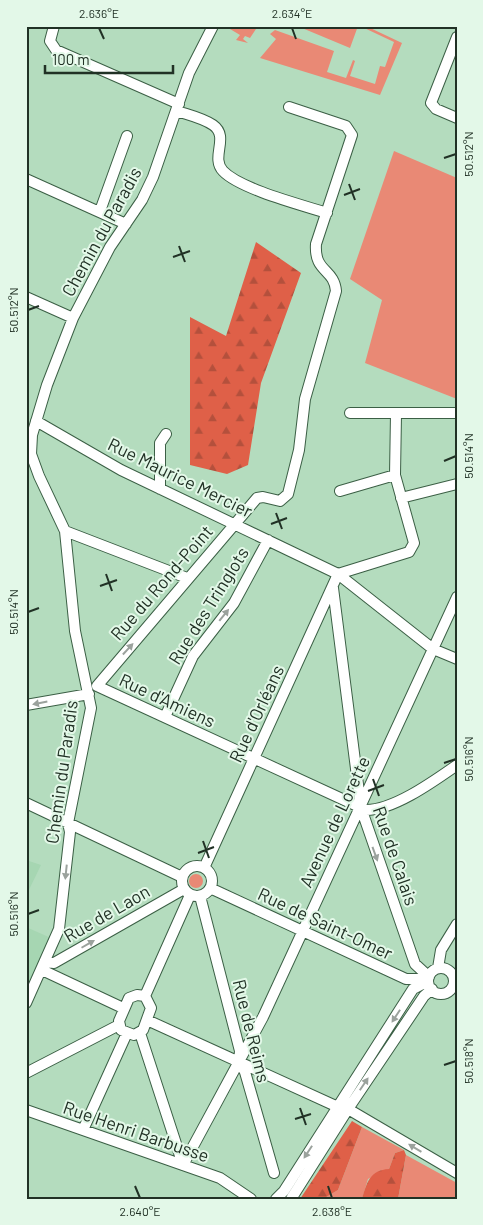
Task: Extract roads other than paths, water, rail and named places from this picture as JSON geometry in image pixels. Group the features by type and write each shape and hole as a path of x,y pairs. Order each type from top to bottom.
{"street":[{"path":"54,26 50,42 60,52 213,125 221,137 218,161 221,169 228,175 270,195 327,212 350,143 350,130 346,126 289,107"},
{"name":"Chemin du Paradis","path":"26,1003 59,929 70,832 68,823 90,715 91,689 75,631 65,532 39,476 32,454 31,442 36,421 73,318 110,247 154,177 189,73 213,26"},
{"path":"457,37 431,103 436,109 457,118"},
{"path":"100,212 128,136"},
{"path":"26,180 126,224"},
{"name":"Rue du Rond-Point","path":"91,689 253,503 263,496 280,501 288,494 299,450 305,399 336,291 334,281 319,265 316,256 316,244 327,212"},
{"path":"26,297 73,318"},
{"path":"350,413 457,413"},
{"path":"338,574 410,552 414,543 395,475 396,414"},
{"name":"Rue Maurice Mercier","path":"36,421 121,470 338,574 433,649 457,659"},
{"path":"160,489 160,442 166,434"},
{"path":"340,491 395,475"},
{"path":"401,498 457,484"},
{"path":"65,532 187,578"},
{"name":"Rue des Tringlots","path":"165,717 193,656 234,603 268,540"},
{"name":"Rue d'Orléans","path":"204,868 338,574"},
{"name":"Rue de Calais","path":"333,588 361,808 415,964 429,982"},
{"name":"Avenue de Lorette","path":"183,1165 263,1017 457,597"},
{"path":"26,705 91,689"},
{"name":"Rue d'Amiens","path":"91,689 165,717 361,808"},
{"path":"361,808 374,810 398,800 435,780 457,765"},
{"path":"26,803 182,877 191,893"},
{"path":"182,877 188,868 193,866 204,868 210,874 210,888 191,893"},
{"name":"Rue de Saint-Omer","path":"210,888 406,979 429,982 444,993 455,984"},
{"path":"145,996 191,893"},
{"name":"Rue de Laon","path":"43,966 54,963 191,893"},
{"name":"Rue de Reims","path":"191,893 240,1051 239,1062 245,1072 274,1173"},
{"path":"291,1199 413,989 429,982 438,968 438,955 457,924"},
{"path":"43,966 123,1008"},
{"path":"438,968 448,970 455,984"},
{"path":"26,1073 119,1025 123,1008 129,998 137,995 145,996"},
{"path":"145,996 151,1008 140,1033 183,1165"},
{"path":"147,1020 343,1108 457,1173"},
{"path":"119,1025 127,1034"},
{"path":"127,1034 140,1033"},
{"path":"82,1130 127,1034"},
{"path":"276,1199 284,1191 343,1108"},
{"name":"Rue Henri Barbusse","path":"26,1110 220,1178 251,1199"},
{"path":"234,1188 238,1199"}]}
